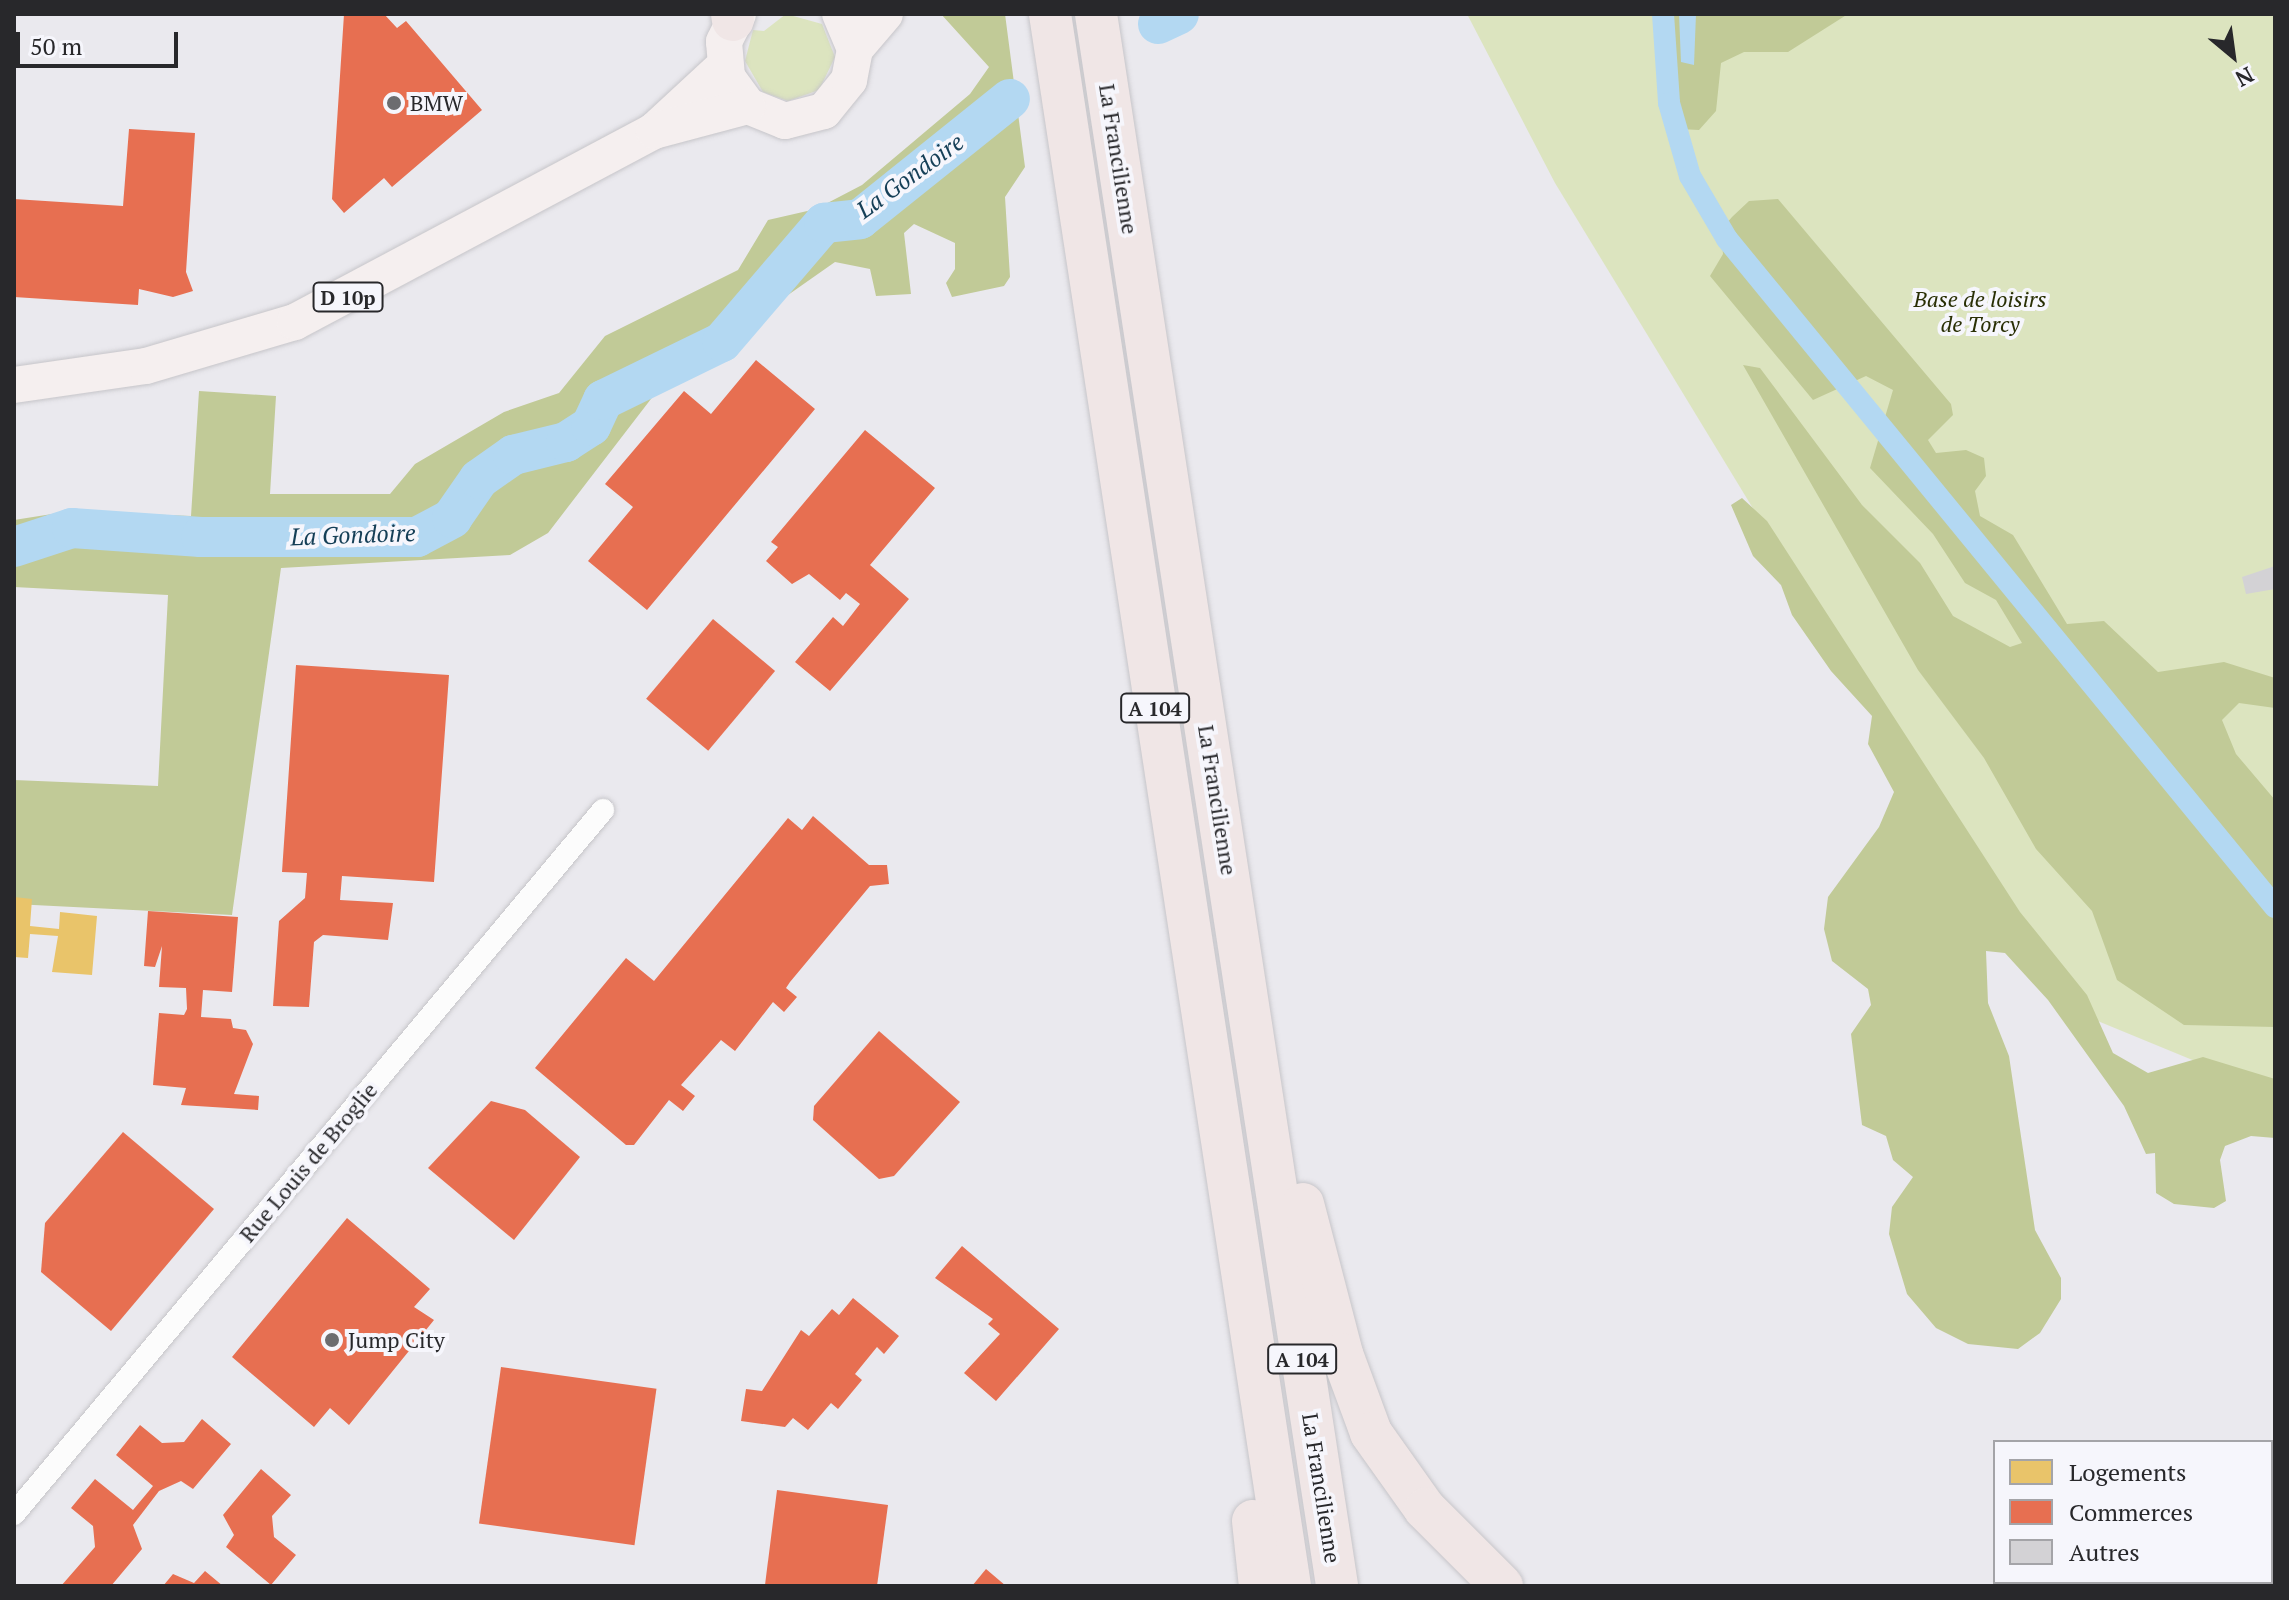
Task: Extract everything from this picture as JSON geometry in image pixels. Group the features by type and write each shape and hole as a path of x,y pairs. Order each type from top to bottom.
{"highway":[{"name":"La Francilienne","path":"1050,14 1290,1586"},
{"name":"La Francilienne","path":"1096,14 1337,1586"},
{"path":"1269,1132 1293,1167 1342,1354 1371,1433 1425,1509 1502,1586"},
{"path":"1260,1401 1246,1462 1260,1586"}],"main road":[{"path":"840,14 855,49"},
{"path":"734,16 724,66 748,106 785,121 824,111 849,80 855,49 885,14"},
{"name":"D 10p","path":"654,131 724,66"},
{"name":"D 10p","path":"14,385 146,366 295,322 654,131 748,106"}],"street":[{"name":"Rue Louis de Broglie","path":"14,1514 603,810"}],"green space":[{"path":"786,14 822,24 835,57 819,90 788,101 763,92 745,61 753,30 764,31"},
{"path":"941,14 1005,14 1025,167 1005,197 1010,277 1004,286 952,297 946,283 955,269 955,243 914,224 904,233 911,294 876,296 870,269 835,262 664,382 548,533 510,555 281,568 232,915 14,904 14,780 158,786 168,595 14,587 14,520 71,511 191,516 199,391 276,396 270,494 390,494 415,464 504,412 559,393 605,336 738,270 768,220 816,209 862,185 970,94 989,67"},
{"name":"Base de loisirs de Torcy","path":"1467,14 2275,14 2275,1094 2088,1017 1816,612 1555,183"},
{"path":"1664,14 1848,14 1788,52 1744,52 1721,63 1716,111 1699,130 1680,129 1669,103"},
{"path":"1778,199 1951,404 1953,415 1928,440 1936,453 1966,450 1984,458 1986,476 1975,491 1980,516 2013,535 2067,624 2104,621 2158,672 2224,662 2275,678 2275,708 2239,703 2222,720 2236,754 2275,800 2275,1027 2184,1025 2117,980 2092,911 2036,849 1984,758 1918,670 1743,365 1760,368 1862,505 1920,563 1953,616 2010,647 2022,643 1996,600 1965,583 1933,534 1870,468 1893,390 1866,376 1813,400 1710,276 1723,254 1721,230 1732,217 1749,201"},
{"path":"1742,498 1767,521 2020,912 2087,995 2113,1053 2148,1073 2203,1057 2275,1079 2275,1138 2251,1136 2225,1146 2220,1160 2226,1201 2214,1208 2174,1204 2156,1193 2155,1153 2146,1154 2124,1106 2048,1000 2005,953 1986,951 1988,1003 2009,1056 2035,1230 2061,1278 2061,1299 2040,1333 2018,1349 1968,1344 1936,1328 1907,1294 1889,1234 1892,1207 1913,1177 1893,1160 1886,1136 1862,1125 1851,1034 1871,1005 1868,989 1832,961 1824,929 1828,897 1879,827 1894,792 1868,744 1872,716 1831,671 1792,615 1781,585 1753,556 1731,505"}],"water":[{"path":"1679,14 1696,14 1694,65 1681,62"}],"building: Logements":[{"path":"14,897 32,899 30,926 59,929 60,912 97,916 92,975 52,972 58,936 30,934 28,958 14,957"}],"building: Commerces":[{"path":"344,14 384,14 397,28 406,21 482,110 392,187 384,178 344,213 332,199"},
{"path":"129,129 195,133 186,272 193,291 173,297 139,289 138,305 14,297 14,199 123,206"},
{"path":"756,360 815,409 647,610 588,561 633,507 605,484 684,391 711,414"},
{"path":"865,430 935,488 870,565 909,599 830,691 795,662 833,617 843,626 860,604 846,593 840,600 809,574 792,584 766,561 778,547 771,542"},
{"path":"713,619 775,671 708,751 646,699"},
{"path":"296,665 449,675 434,882 342,876 340,900 393,903 388,940 323,935 314,942 309,1007 273,1006 279,921 305,898 307,873 282,872"},
{"path":"813,816 869,865 887,865 889,884 870,886 790,982 786,988 797,997 784,1012 773,1002 735,1051 721,1040 681,1085 695,1096 683,1111 669,1100 634,1145 626,1145 535,1068 626,958 654,981 788,818 802,830"},
{"path":"148,911 238,917 232,992 203,990 201,1017 231,1019 233,1028 246,1030 253,1044 234,1094 259,1096 258,1110 181,1105 186,1088 153,1085 159,1013 184,1015 187,1009 186,988 159,987 162,946 155,967 144,966"},
{"path":"879,1031 960,1102 894,1176 879,1179 813,1120 814,1106"},
{"path":"491,1101 525,1110 580,1157 514,1240 428,1168"},
{"path":"123,1132 214,1209 111,1331 41,1272 45,1223"},
{"name":"Jump City","path":"347,1218 430,1289 414,1307 434,1320 349,1425 330,1408 314,1427 232,1357"},
{"path":"962,1246 1059,1329 996,1401 964,1373 1000,1334 988,1324 993,1319 935,1278"},
{"path":"853,1298 899,1336 884,1354 877,1347 855,1374 862,1380 838,1409 831,1403 808,1430 793,1418 785,1427 741,1421 746,1389 762,1391 801,1330 809,1336 832,1309 839,1315"},
{"path":"501,1367 656,1389 634,1545 479,1523"},
{"path":"202,1419 231,1444 193,1489 181,1481 159,1491 133,1525 142,1549 111,1586 61,1586 95,1547 93,1526 71,1508 95,1479 133,1510 153,1486 116,1455 140,1425 162,1443 184,1442"},
{"path":"261,1469 291,1495 272,1516 274,1537 296,1555 271,1585 226,1547 234,1535 223,1515"},
{"path":"777,1490 888,1505 877,1586 765,1585"},
{"path":"986,1569 1006,1586 972,1586"},
{"path":"205,1571 223,1586 163,1586 173,1574 194,1583"}],"building: Autres":[{"path":"2275,566 2275,589 2246,594 2242,577"}],"waterway":[{"name":"La Gondoire","path":"1158,24 1179,14"},
{"path":"1663,14 1669,103 1690,176 1727,239 2275,907"},
{"name":"La Gondoire","path":"14,547 72,528 201,537 417,537 452,518 479,479 513,455 566,442 591,426 603,400 722,342 824,223 860,219 1010,99"}],"place":[{"name":"BMW","path":"394,103"},
{"name":"Jump City","path":"332,1340"}]}
